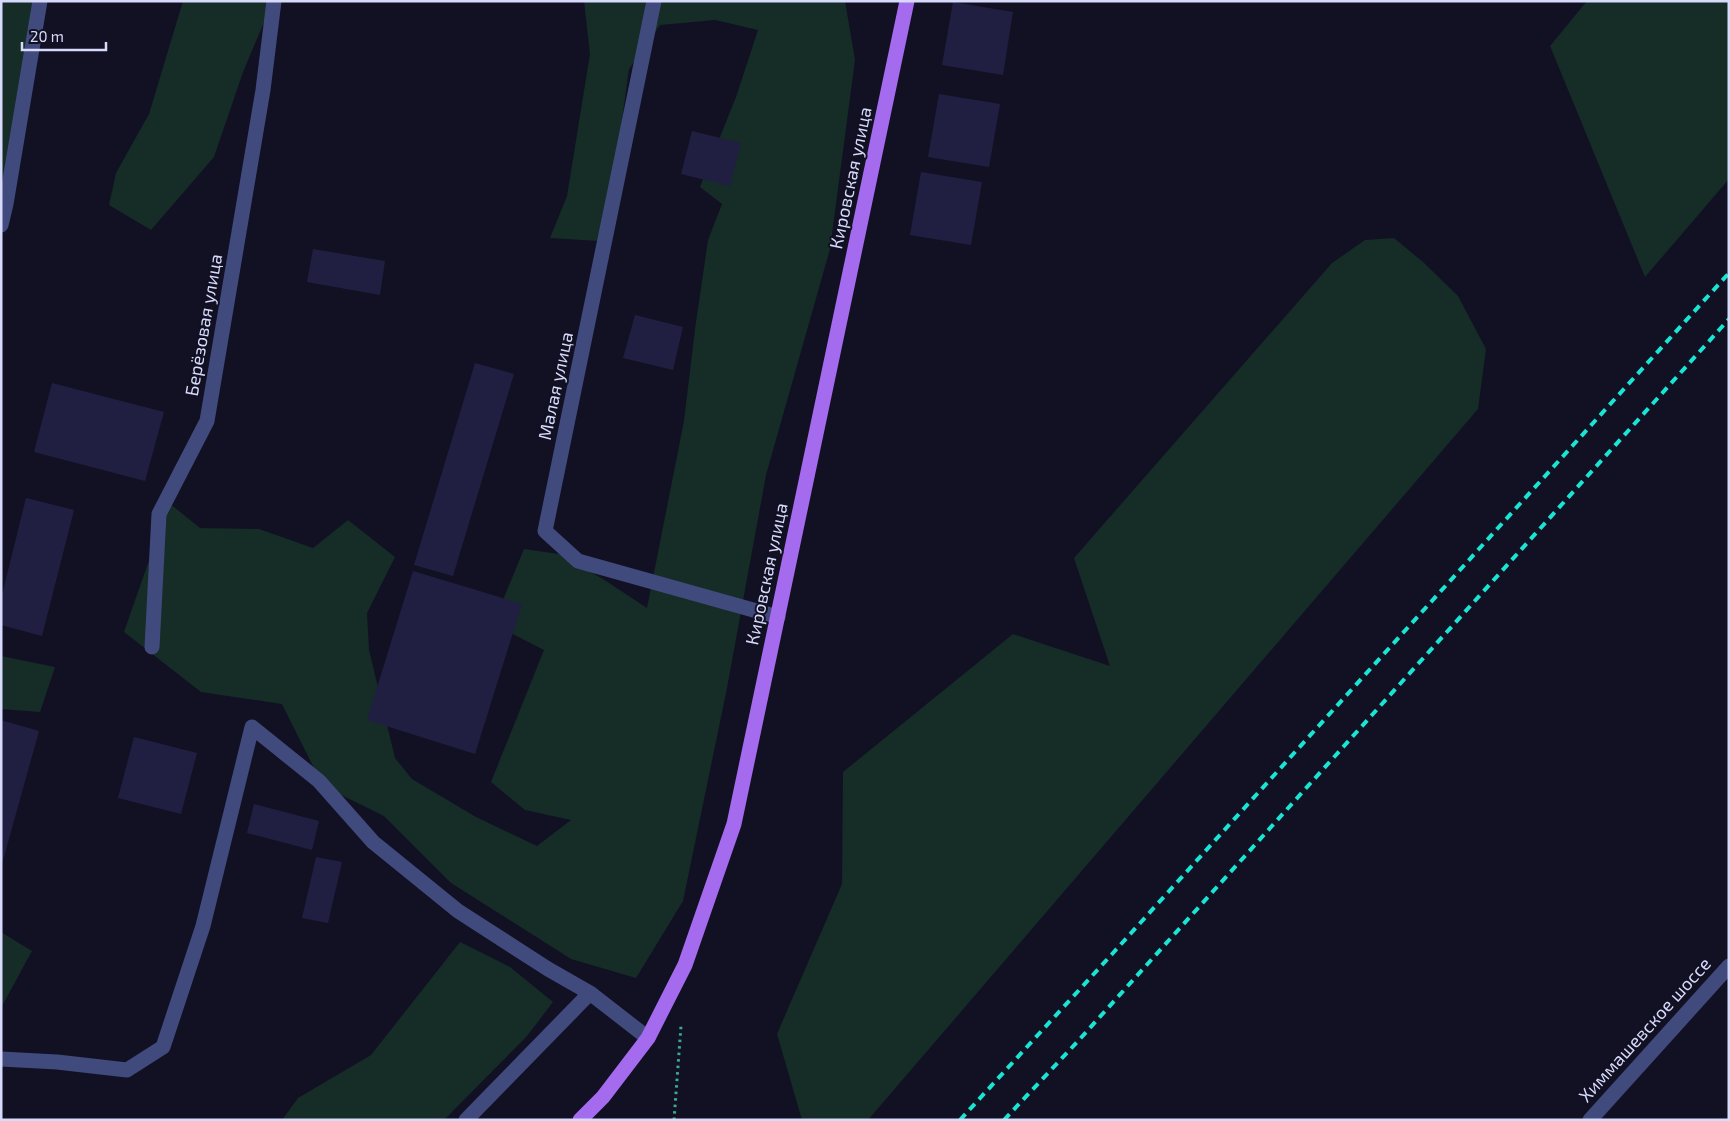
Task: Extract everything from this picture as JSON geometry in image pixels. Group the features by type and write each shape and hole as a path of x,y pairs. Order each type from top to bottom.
{"main road":[{"name":"Кировская улица","path":"580,1120 603,1097 648,1038 685,965 734,824 907,1"}],"street":[{"path":"1,225 40,1"},
{"name":"Берёзовая улица","path":"152,647 159,514 206,421 263,90 274,1"},
{"name":"Малая улица","path":"654,1 545,531 578,561 778,617"},
{"path":"1,1059 57,1062 127,1070 163,1047 203,926 252,727 319,781 373,842 458,911 548,969 590,993 648,1038"},
{"name":"Химмашевское шоссе","path":"1590,1120 1729,966"},
{"path":"466,1120 590,993"}],"path":[{"path":"674,1120 681,1023"}],"green space":[{"path":"1,1 35,1 1,204"},
{"path":"183,1 273,1 243,72 214,157 151,230 109,205 116,173 149,114"},
{"path":"584,1 845,1 855,60 830,249 766,475 727,688 683,901 636,978 571,959 451,883 384,816 323,786 282,704 201,692 124,632 169,503 200,528 259,529 313,548 348,520 395,557 367,613 369,650 395,758 412,779 476,817 537,846 571,820 525,810 491,782 544,650 493,624 524,549 559,554 603,579 647,608 684,421 708,240 722,204 700,187 736,97 758,30 715,20 660,25 629,69 619,142 599,241 550,238 567,196 590,54"},
{"path":"1587,1 1729,1 1729,179 1645,277 1550,46"},
{"path":"1394,238 1423,262 1458,296 1486,349 1478,409 868,1120 802,1120 777,1034 842,884 843,772 1013,634 1110,666 1074,558 1332,263 1365,240"},
{"path":"1,656 55,667 40,712 1,709"},
{"path":"1,932 32,951 1,1008"},
{"path":"460,942 510,967 553,1002 527,1036 444,1120 282,1120 298,1098 371,1055"}],"building":[{"path":"953,2 1013,12 1003,75 942,65"},
{"path":"939,94 1000,104 989,167 928,157"},
{"path":"692,131 741,143 730,186 681,174"},
{"path":"921,172 982,182 971,245 910,235"},
{"path":"313,249 385,261 380,295 307,282"},
{"path":"635,315 683,327 673,370 623,358"},
{"path":"475,363 514,374 453,576 414,565"},
{"path":"52,383 164,412 145,481 34,452"},
{"path":"26,498 74,510 42,636 1,625 1,599"},
{"path":"413,571 522,604 475,754 367,720"},
{"path":"1,720 39,731 2,864 1,864"},
{"path":"134,737 197,753 181,814 118,798"},
{"path":"254,804 319,821 312,850 247,833"},
{"path":"316,857 342,862 328,923 302,918"}],"railway":[{"path":"960,1120 1729,273"},
{"path":"1004,1120 1079,1040 1729,319"}]}
